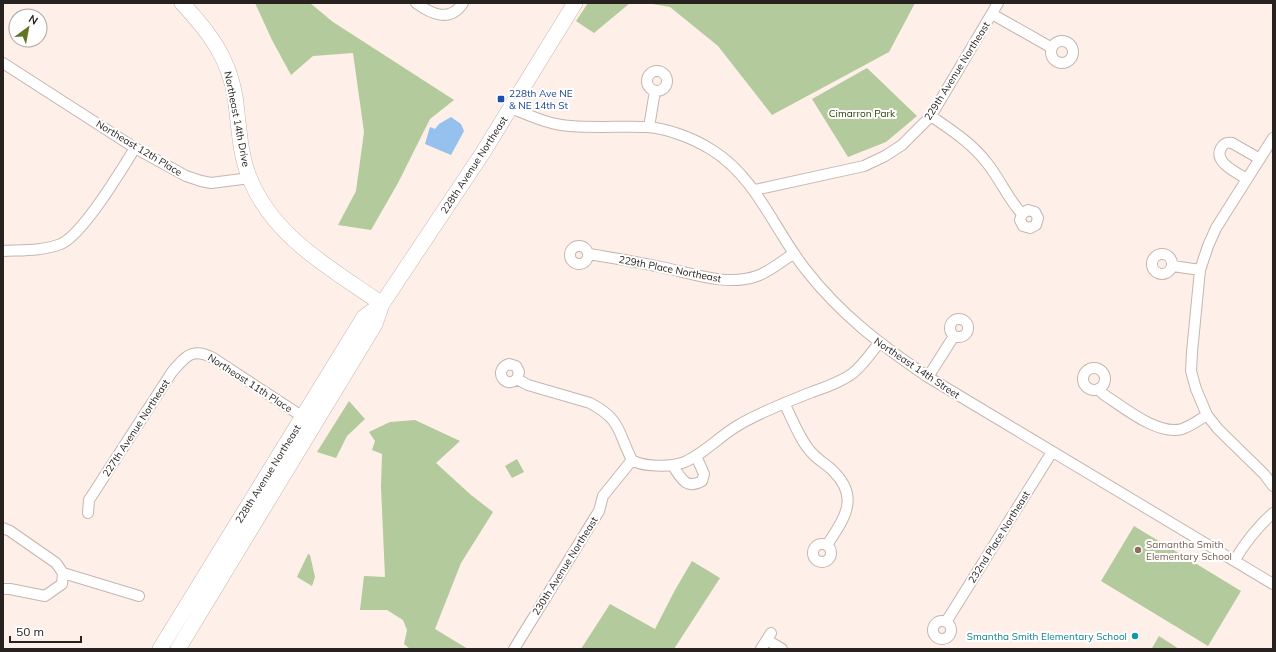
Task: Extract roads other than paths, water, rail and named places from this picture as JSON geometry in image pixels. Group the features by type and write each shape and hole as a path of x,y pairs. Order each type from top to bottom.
{"main road":[{"name":"Northeast 14th Drive","path":"182,3 207,31 218,47 226,64 235,94 241,147 250,178"},
{"name":"228th Avenue Northeast","path":"178,649 375,324 382,304 511,108 575,3"},
{"path":"250,178 271,216 284,232 308,252 382,304"},
{"name":"228th Avenue Northeast","path":"160,649 364,317 382,304"},
{"path":"303,417 311,413 326,389 338,385"},
{"path":"194,624 189,615 190,608 213,571 214,561"}],"street":[{"path":"416,3 435,14 445,15 452,14 460,8 463,3"},
{"name":"229th Avenue Northeast","path":"755,190 864,166 885,156 902,145 931,116 998,3"},
{"path":"992,14 1052,48"},
{"name":"Northeast 12th Place","path":"3,63 136,148 186,176 201,181 219,182 250,178"},
{"path":"649,127 655,91"},
{"name":"Northeast 14th Street","path":"511,108 537,119 554,124 571,126 649,127 678,134 713,150 741,173 755,190 793,254 826,295 847,317 879,343 928,377 1273,584"},
{"path":"931,116 967,142 978,152 988,164 1022,214"},
{"path":"1273,138 1216,228 1208,246 1200,270 1191,371 1196,389 1207,415 1218,429 1264,474 1273,486"},
{"path":"1247,180 1222,162 1219,155 1222,147 1228,142 1232,142 1260,159"},
{"path":"3,251 46,248 61,244 71,238 83,224 136,148"},
{"name":"229th Place Northeast","path":"589,254 660,266 706,277 731,280 746,279 758,276 793,254"},
{"path":"1173,266 1200,270"},
{"path":"928,377 954,336"},
{"path":"517,379 528,385 599,407 613,419 618,426 632,460 636,463 673,466 684,463 696,456 737,426 751,418 839,381 853,373 879,343"},
{"name":"Northeast 11th Place","path":"196,353 204,353 213,358 303,417"},
{"name":"227th Avenue Northeast","path":"88,513 89,500 172,372 186,357 196,353"},
{"path":"1098,389 1109,398 1160,428 1170,430 1181,429 1207,415"},
{"path":"784,403 812,454 842,480 847,490 849,501 846,510 838,529 827,545"},
{"name":"232nd Place Northeast","path":"946,622 1052,452"},
{"path":"673,466 682,480 688,484 696,485 702,481 704,474 696,456"},
{"name":"230th Avenue Northeast","path":"514,649 599,511 603,496 632,460"},
{"path":"1234,561 1245,543 1273,513"},
{"path":"3,528 10,531 56,563 63,573 139,596"},
{"path":"3,589 45,596 62,584 63,573"},
{"path":"761,649 769,636 782,649"}],"water":[{"path":"451,117 461,124 464,131 451,155 425,144 430,127 435,129 439,124"}],"place":[{"name":"228th Ave NE & NE 14th St","path":"501,99"},
{"name":"Samantha Smith Elementary School","path":"1138,550"},
{"name":"Smantha Smith Elementary School","path":"1135,636"}],"park label":[{"name":"Cimarron Park","path":"862,113"}]}
